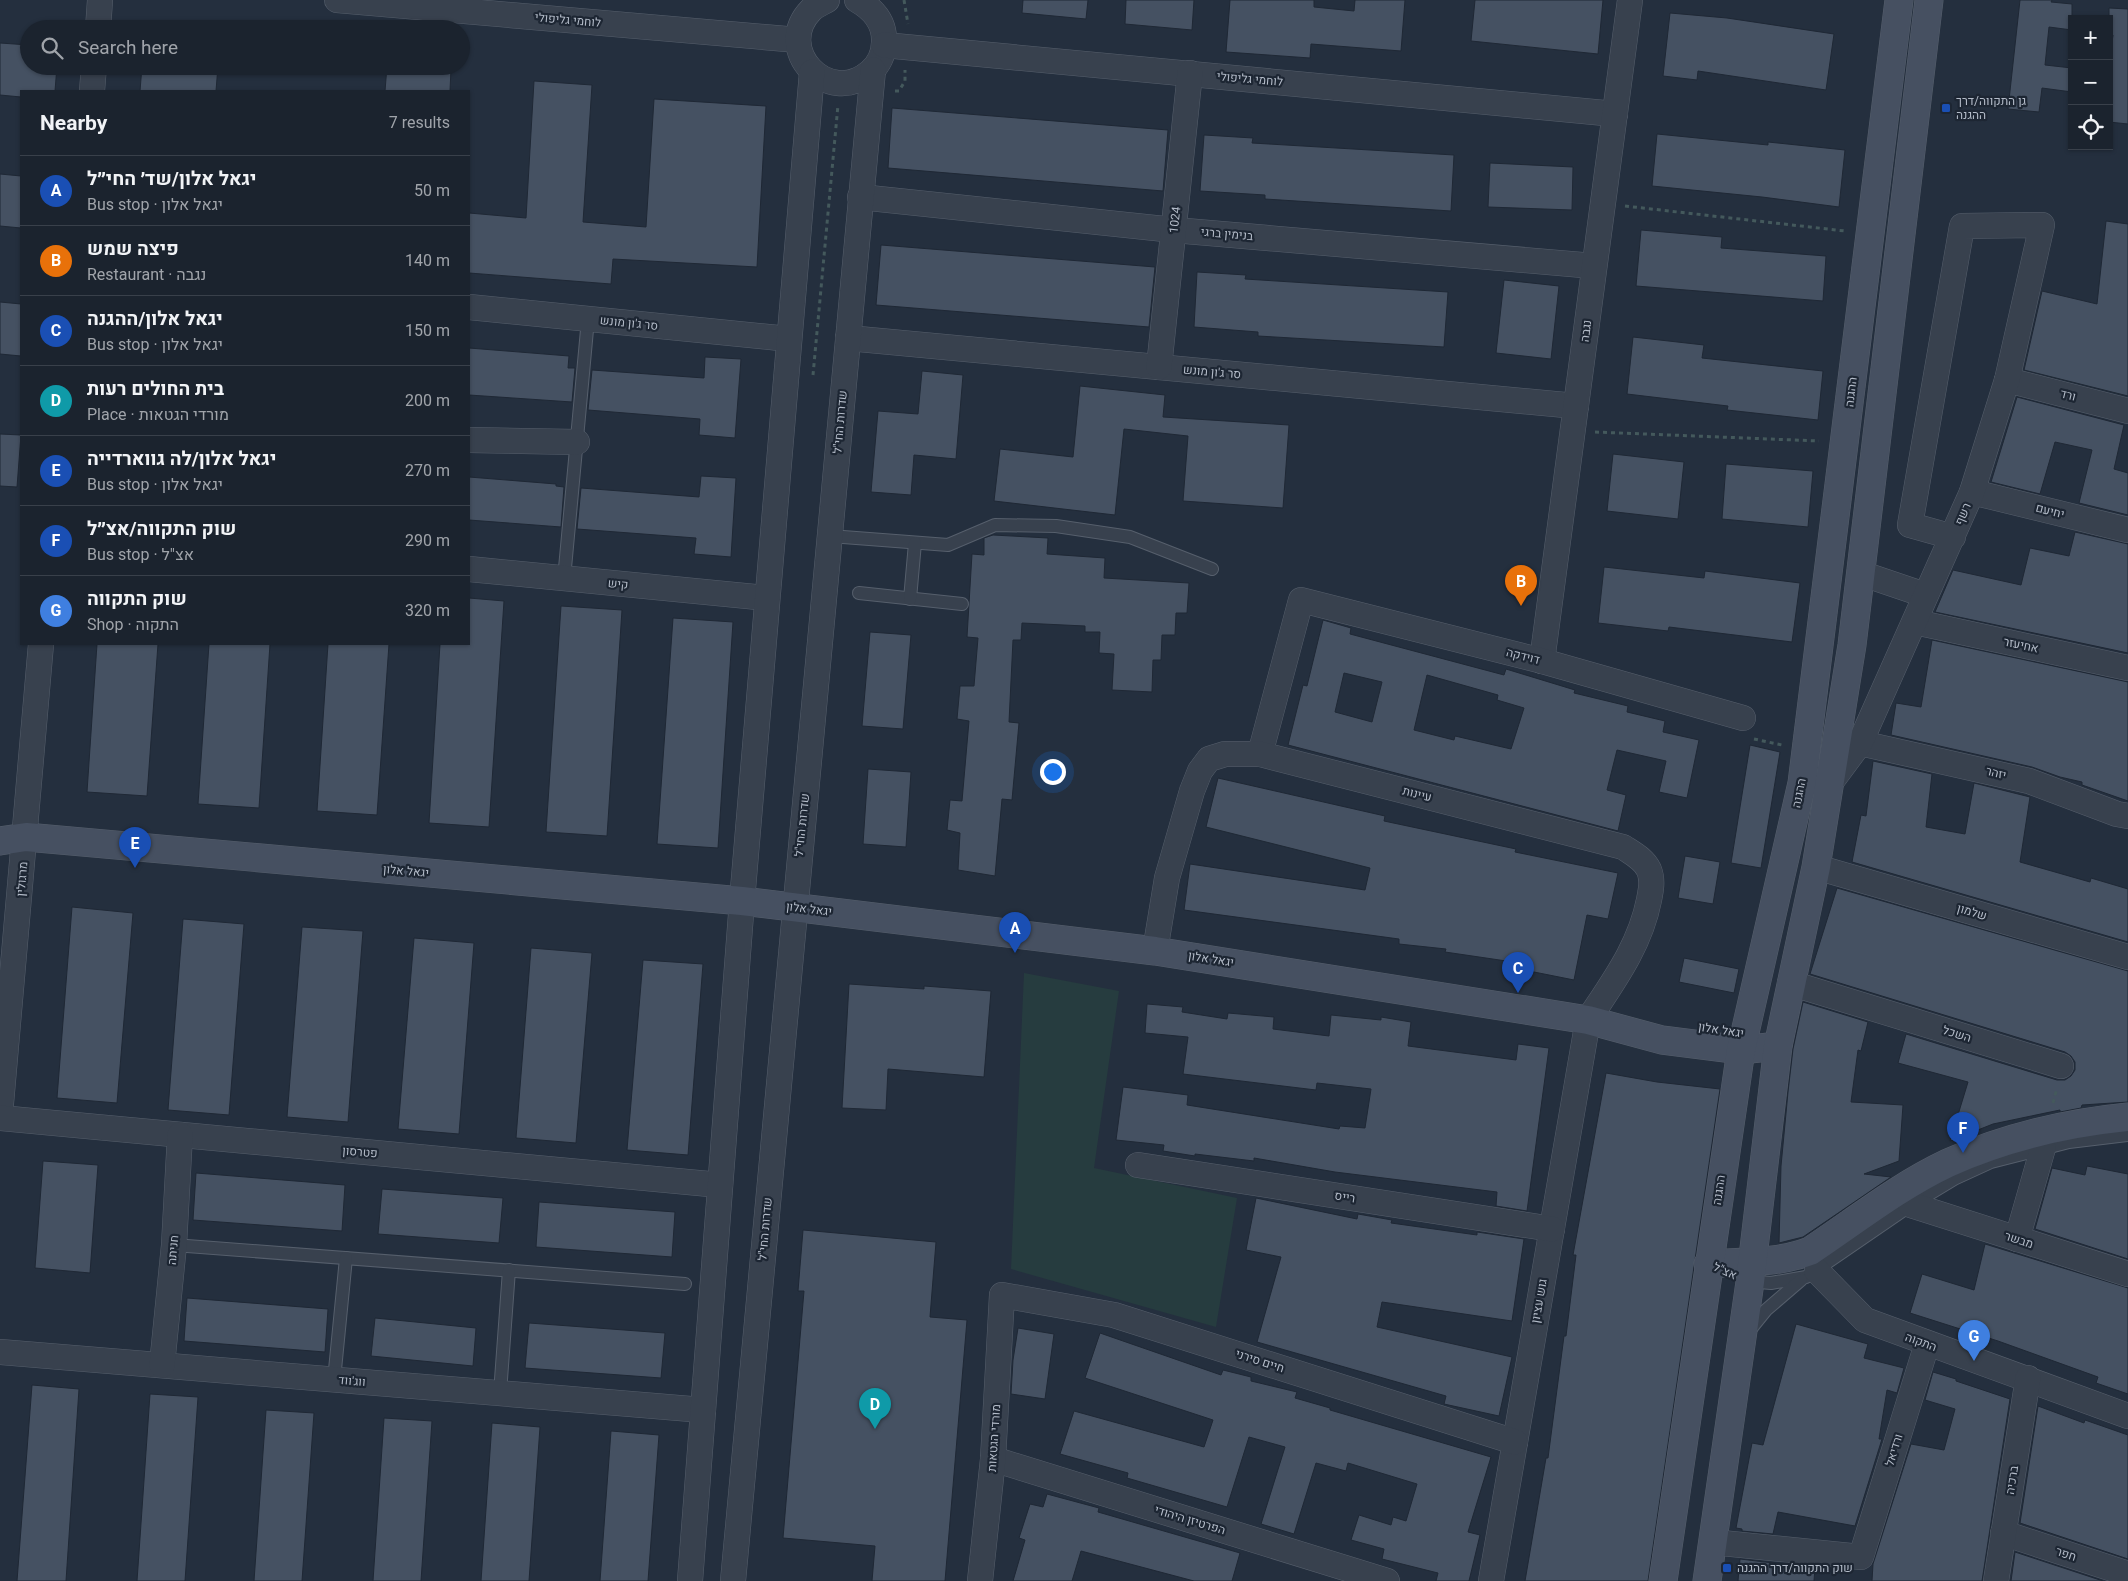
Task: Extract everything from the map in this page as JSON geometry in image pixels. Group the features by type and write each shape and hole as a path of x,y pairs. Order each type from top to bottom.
{"street":[{"path":"99,20 100,0"},
{"name":"לוחמי גליפולי","path":"337,0 497,7 798,40"},
{"path":"857,0 869,7 878,8 884,33 884,45"},
{"name":"נגבה","path":"1542,661 1630,0"},
{"name":"ההגנה","path":"1663,1581 1742,1041 1802,783 1899,0"},
{"path":"1707,1581 1751,1272 1778,1046 1816,867 1831,782 1860,573 1929,0"},
{"path":"817,3 802,21 798,40 801,55 812,72 829,82 840,84 851,83 865,77 873,70"},
{"name":"לוחמי גליפולי","path":"884,45 1614,114"},
{"name":"שדרות החי\"ל","path":"733,1581 860,197 873,70 879,62 884,45"},
{"path":"690,1581 742,900 812,72"},
{"name":"1024","path":"1159,367 1190,74"},
{"path":"92,90 93,75"},
{"name":"בנימין ברגי","path":"860,197 1174,230 1594,266"},
{"name":"רשף","path":"1831,782 1860,742 1915,622 1925,595 1953,537 1972,492 2007,380 2042,225 1962,226 1910,525 1953,537"},
{"name":"סר ג'ון מונש","path":"470,306 789,339"},
{"name":"סר ג'ון מונש","path":"848,338 1576,406"},
{"name":"ורד","path":"2007,380 2128,410"},
{"path":"470,440 577,442"},
{"name":"יחיעם","path":"1972,492 2128,530"},
{"name":"קיש","path":"470,569 767,598"},
{"path":"1860,573 1925,595"},
{"name":"דוידקה","path":"1260,754 1301,600 1542,661 1748,728"},
{"name":"אחיעזר","path":"1915,622 2128,668"},
{"name":"מרגולין","path":"0,1117 13,839 42,645"},
{"name":"יזהר","path":"1860,742 2029,781 2117,814 2128,816"},
{"name":"עיינות","path":"1155,950 1167,878 1192,791 1200,771 1208,759 1225,754 1260,754 1623,847 1643,860 1649,870 1652,884 1646,916 1630,954 1588,1020"},
{"name":"יגאל אלון","path":"0,826 13,839 742,900 794,908 1155,950 1588,1020 1662,1040 1742,1041 1778,1046"},
{"name":"שלמון","path":"1816,867 2128,957"},
{"name":"השכל","path":"1790,983 2062,1066"},
{"name":"גוש עציון","path":"1491,1581 1588,1020"},
{"name":"פטרסון","path":"0,1117 720,1185"},
{"name":"אצ\"ל","path":"1708,1264 1751,1272 1810,1251 1900,1190 1947,1164 1986,1148 2045,1140 2128,1117"},
{"name":"חניתה","path":"162,1365 174,1245 180,1135"},
{"path":"2017,1239 2045,1140"},
{"name":"רייס","path":"1138,1165 1552,1229"},
{"name":"מבשר","path":"1911,1205 2128,1274"},
{"name":"התקוה","path":"1811,1274 1865,1320 2128,1416"},
{"name":"חיים סירני","path":"1002,1295 1114,1314 1515,1442"},
{"name":"מורדי הגטאות","path":"980,1581 993,1459 1002,1295"},
{"name":"ורדיאל","path":"1712,1542 1861,1557 1927,1344"},
{"name":"ווג'ווד","path":"0,1352 703,1410"},
{"name":"ברכיה","path":"1996,1581 2028,1378"},
{"name":"הפרטיזן היהודי","path":"993,1459 1387,1581"},
{"name":"חפר","path":"2003,1533 2128,1574"}],"lane":[{"path":"564,578 588,318"},
{"path":"830,536 915,544 948,544 995,524 1056,526 1130,537 1212,569"},
{"path":"910,599 915,544"},
{"path":"859,593 962,604"},
{"name":"אצ\"ל","path":"1751,1272 1771,1283 1811,1274 1911,1205 1954,1179 2045,1140 2069,1142 2128,1135"},
{"path":"174,1245 684,1284"},
{"path":"334,1380 346,1258"},
{"path":"500,1393 509,1270"},
{"path":"1739,1350 1746,1335 1766,1310 1811,1274"}],"path":[{"path":"1602,204 1870,234"},
{"path":"1572,431 1844,442"},
{"path":"1748,728 1780,745"},
{"path":"2045,1140 2062,1066"}],"green space":[{"path":"1024,973 1119,991 1094,1168 1237,1198 1216,1327 1011,1269"}],"building":[{"path":"1023,0 1088,0 1086,19 1022,13"},
{"path":"1126,0 1194,0 1192,30 1125,24"},
{"path":"1230,0 1314,0 1314,7 1354,11 1355,0 1405,0 1401,51 1311,44 1310,58 1226,52"},
{"path":"1475,0 1603,0 1598,54 1471,41"},
{"path":"2020,0 2052,0 2051,2 2072,4 2072,15 2068,15 2068,29 2049,27 2045,65 2068,68 2068,91 2042,88 2039,112 2008,109"},
{"path":"2109,8 2128,9 2128,124 2113,122 2113,15 2109,15"},
{"path":"1670,13 1727,18 1834,34 1826,90 1698,71 1697,80 1663,76"},
{"path":"0,43 20,44 20,75 56,75 55,90 20,90 20,97 0,95"},
{"path":"141,75 217,75 216,90 140,90"},
{"path":"386,75 451,75 450,90 385,90"},
{"path":"534,81 592,85 583,222 646,227 654,99 766,106 757,267 613,259 611,284 470,273 470,213 526,218"},
{"path":"892,108 1168,130 1163,191 888,168"},
{"path":"1657,134 1768,145 1768,142 1845,150 1839,207 1652,186"},
{"path":"1204,135 1253,138 1252,143 1454,155 1451,211 1265,199 1265,195 1200,191"},
{"path":"1490,163 1573,167 1572,210 1488,207"},
{"path":"0,174 20,176 20,228 0,226"},
{"path":"2106,221 2128,224 2128,396 2024,370 2042,291 2097,304"},
{"path":"1641,230 1722,237 1721,248 1826,256 1823,301 1636,286"},
{"path":"881,245 1155,267 1149,327 876,305"},
{"path":"1197,272 1246,275 1245,279 1448,292 1444,347 1258,336 1258,332 1194,327"},
{"path":"1504,280 1559,286 1551,359 1496,353"},
{"path":"0,302 20,304 20,356 0,354"},
{"path":"1633,337 1704,345 1702,358 1823,371 1818,420 1727,410 1728,406 1627,394"},
{"path":"470,348 569,356 568,368 575,368 572,402 470,395"},
{"path":"705,357 741,359 735,438 699,435 700,419 588,410 592,370 704,378"},
{"path":"922,371 963,375 956,459 914,455 911,495 871,492 878,411 918,414"},
{"path":"1080,386 1165,395 1163,417 1289,425 1283,508 1183,501 1188,436 1124,429 1115,515 994,501 1000,449 1073,457"},
{"path":"2017,397 2124,425 2114,469 2128,473 2128,515 2079,503 2092,450 2055,442 2040,494 1991,482"},
{"path":"0,434 20,435 17,487 0,486"},
{"path":"1613,454 1684,462 1678,519 1607,511"},
{"path":"1726,464 1813,471 1808,527 1722,519"},
{"path":"701,476 736,478 731,557 694,554 696,538 577,529 581,488 699,497"},
{"path":"470,477 556,484 556,486 564,487 561,527 470,520"},
{"path":"2075,532 2128,544 2128,653 1935,612 1953,570 2021,585 2030,548 2069,556"},
{"path":"993,535 1048,538 1047,554 1105,558 1104,578 1189,583 1187,613 1176,613 1175,635 1162,635 1161,660 1153,660 1152,692 1112,690 1114,654 1099,653 1100,632 1085,632 1085,626 1022,623 1021,640 1013,640 1009,722 1019,723 1012,800 1002,799 995,876 958,870 960,833 947,830 950,800 962,801 969,721 957,719 960,686 974,686 978,638 967,637 972,554 984,555 984,538"},
{"path":"1604,567 1704,578 1705,571 1800,583 1792,642 1669,627 1668,631 1598,623"},
{"path":"470,598 504,601 489,827 429,823 440,645 470,645"},
{"path":"561,606 622,610 607,836 546,832"},
{"path":"673,618 733,622 718,848 657,844"},
{"path":"1323,620 1351,628 1350,634 1504,675 1506,669 1575,690 1574,693 1628,706 1627,712 1665,721 1663,732 1699,740 1687,798 1659,792 1666,761 1617,750 1607,790 1626,795 1618,831 1288,745 1303,685 1307,686","holes":["1344,673 1382,682 1372,722 1335,712","1427,675 1498,695 1497,700 1524,708 1511,749 1455,736 1454,740 1414,730"]},
{"path":"870,632 911,635 903,729 862,726"},
{"path":"1932,640 2128,682 2128,801 2082,785 2082,782 2060,777 2032,767 1891,735 1896,703 1921,707"},
{"path":"97,645 158,645 147,796 87,792"},
{"path":"209,645 270,645 259,808 198,804"},
{"path":"328,645 389,645 377,815 317,811"},
{"path":"1750,745 1780,752 1761,868 1731,863"},
{"path":"1873,761 1932,774 1926,827 1965,834 1974,783 2030,797 2020,862 2090,882 2091,878 2128,889 2128,942 1852,862 1861,815 1866,816"},
{"path":"868,769 911,772 906,847 863,844"},
{"path":"1218,778 1385,816 1384,821 1516,849 1515,852 1618,873 1608,919 1587,915 1574,980 1519,969 1520,963 1445,952 1446,949 1399,944 1399,939 1184,910 1190,864 1365,890 1370,868 1206,827"},
{"path":"1685,856 1720,862 1713,904 1678,898"},
{"path":"1837,888 2128,971 2128,1102 2082,1105 2081,1108 2060,1112 2060,1110 1993,1124 1950,1141 1968,1082 1898,1063 1906,1034 2057,1080 2065,1080 2071,1076 2075,1070 2075,1062 2065,1052 1810,974"},
{"path":"72,907 133,913 117,1103 57,1098"},
{"path":"183,919 244,924 229,1115 168,1110"},
{"path":"302,927 363,931 348,1122 287,1117"},
{"path":"414,938 474,943 459,1134 398,1129"},
{"path":"531,948 592,953 576,1143 516,1138"},
{"path":"1684,958 1739,969 1734,993 1679,982"},
{"path":"643,960 703,964 688,1155 627,1150"},
{"path":"849,984 924,989 924,986 991,991 984,1077 888,1069 886,1110 842,1108"},
{"path":"1803,1002 1868,1022 1861,1051 1858,1050 1851,1102 1903,1105 1899,1161 1864,1174 1891,1177 1803,1237 1779,1243 1781,1166 1788,1092 1793,1049"},
{"path":"1147,1004 1183,1007 1182,1012 1227,1019 1228,1013 1274,1017 1273,1029 1329,1036 1331,1015 1381,1020 1381,1017 1411,1022 1408,1046 1516,1060 1518,1044 1549,1048 1527,1211 1496,1206 1497,1192 1335,1172 1254,1158 1254,1161 1195,1154 1195,1156 1163,1151 1164,1145 1116,1140 1123,1087 1188,1095 1187,1105 1339,1129 1340,1126 1365,1128 1371,1089 1317,1083 1316,1090 1183,1074 1188,1037 1145,1033"},
{"path":"1606,1073 1657,1082 1720,1089 1648,1581 1525,1581 1546,1458 1548,1458 1564,1336 1566,1336 1576,1255 1573,1255"},
{"path":"43,1161 98,1165 90,1273 35,1268"},
{"path":"2087,1166 2128,1174 2128,1259 2035,1229 2052,1168 2085,1175"},
{"path":"196,1173 345,1185 342,1231 193,1220"},
{"path":"382,1189 503,1198 499,1243 378,1234"},
{"path":"1256,1198 1357,1219 1358,1214 1392,1220 1391,1223 1477,1235 1477,1232 1524,1239 1512,1321 1382,1302 1377,1327 1512,1357 1499,1416 1444,1404 1446,1396 1257,1342 1281,1257 1246,1250"},
{"path":"539,1202 675,1212 672,1257 536,1247"},
{"path":"803,1230 936,1242 930,1317 967,1320 945,1581 872,1581 875,1546 783,1538 804,1291 798,1291"},
{"path":"1985,1244 2128,1288 2128,1394 2096,1383 2098,1377 1998,1341 1910,1313 1922,1274 1974,1290"},
{"path":"187,1298 328,1309 325,1352 184,1341"},
{"path":"375,1318 476,1328 473,1366 371,1356"},
{"path":"529,1323 665,1333 661,1378 525,1368"},
{"path":"1796,1324 1868,1344 1864,1358 1904,1368 1897,1393 1887,1390 1879,1439 1882,1439 1855,1526 1778,1512 1773,1534 1742,1531 1742,1529 1736,1528 1752,1443 1763,1445"},
{"path":"1018,1328 1054,1334 1045,1399 1011,1394 1013,1360"},
{"path":"1100,1333 1221,1375 1223,1370 1251,1377 1251,1381 1297,1392 1295,1398 1330,1408 1330,1410 1491,1457 1468,1532 1480,1535 1469,1581 1436,1581 1438,1573 1382,1559 1384,1549 1351,1540 1359,1515 1391,1525 1393,1517 1406,1521 1417,1484 1348,1463 1346,1471 1316,1463 1294,1534 1261,1524 1285,1447 1249,1437 1227,1507 1127,1478 1128,1473 1060,1454 1074,1411 1204,1447 1213,1420 1085,1378"},
{"path":"1933,1372 2010,1399 1982,1581 1872,1581 1873,1564 1911,1444 1944,1450 1955,1409 1925,1400"},
{"path":"32,1385 79,1389 66,1581 17,1581"},
{"path":"150,1394 198,1397 185,1581 137,1581"},
{"path":"2038,1406 2084,1423 2085,1420 2128,1435 2128,1559 2020,1523"},
{"path":"266,1410 314,1413 302,1581 254,1581"},
{"path":"384,1418 432,1421 421,1581 373,1581"},
{"path":"492,1423 540,1427 529,1581 481,1581"},
{"path":"611,1431 659,1435 648,1581 600,1581"},
{"path":"1047,1494 1099,1508 1098,1512 1240,1553 1232,1581 1194,1581 1081,1551 1072,1581 1013,1581 1025,1540 1019,1538 1030,1504 1043,1507"},
{"path":"2015,1552 2103,1581 2011,1581"},
{"path":"1740,1559 1815,1568 1814,1581 1738,1581"}],"place":[{"name":"גן התקווה/דרך ההגנה","path":"1946,108"},
{"name":"פיצה שמש","path":"1521,606"},
{"name":"יגאל אלון/לה גווארדייה","path":"135,868"},
{"name":"יגאל אלון/שד׳ החי״ל","path":"1015,953"},
{"name":"יגאל אלון/ההגנה","path":"1518,993"},
{"name":"שוק התקווה/אצ״ל","path":"1963,1153"},
{"name":"שוק התקווה","path":"1974,1361"},
{"name":"בית החולים רעות","path":"875,1429"},
{"name":"שוק התקווה/דרך ההגנה","path":"1727,1568"}]}
